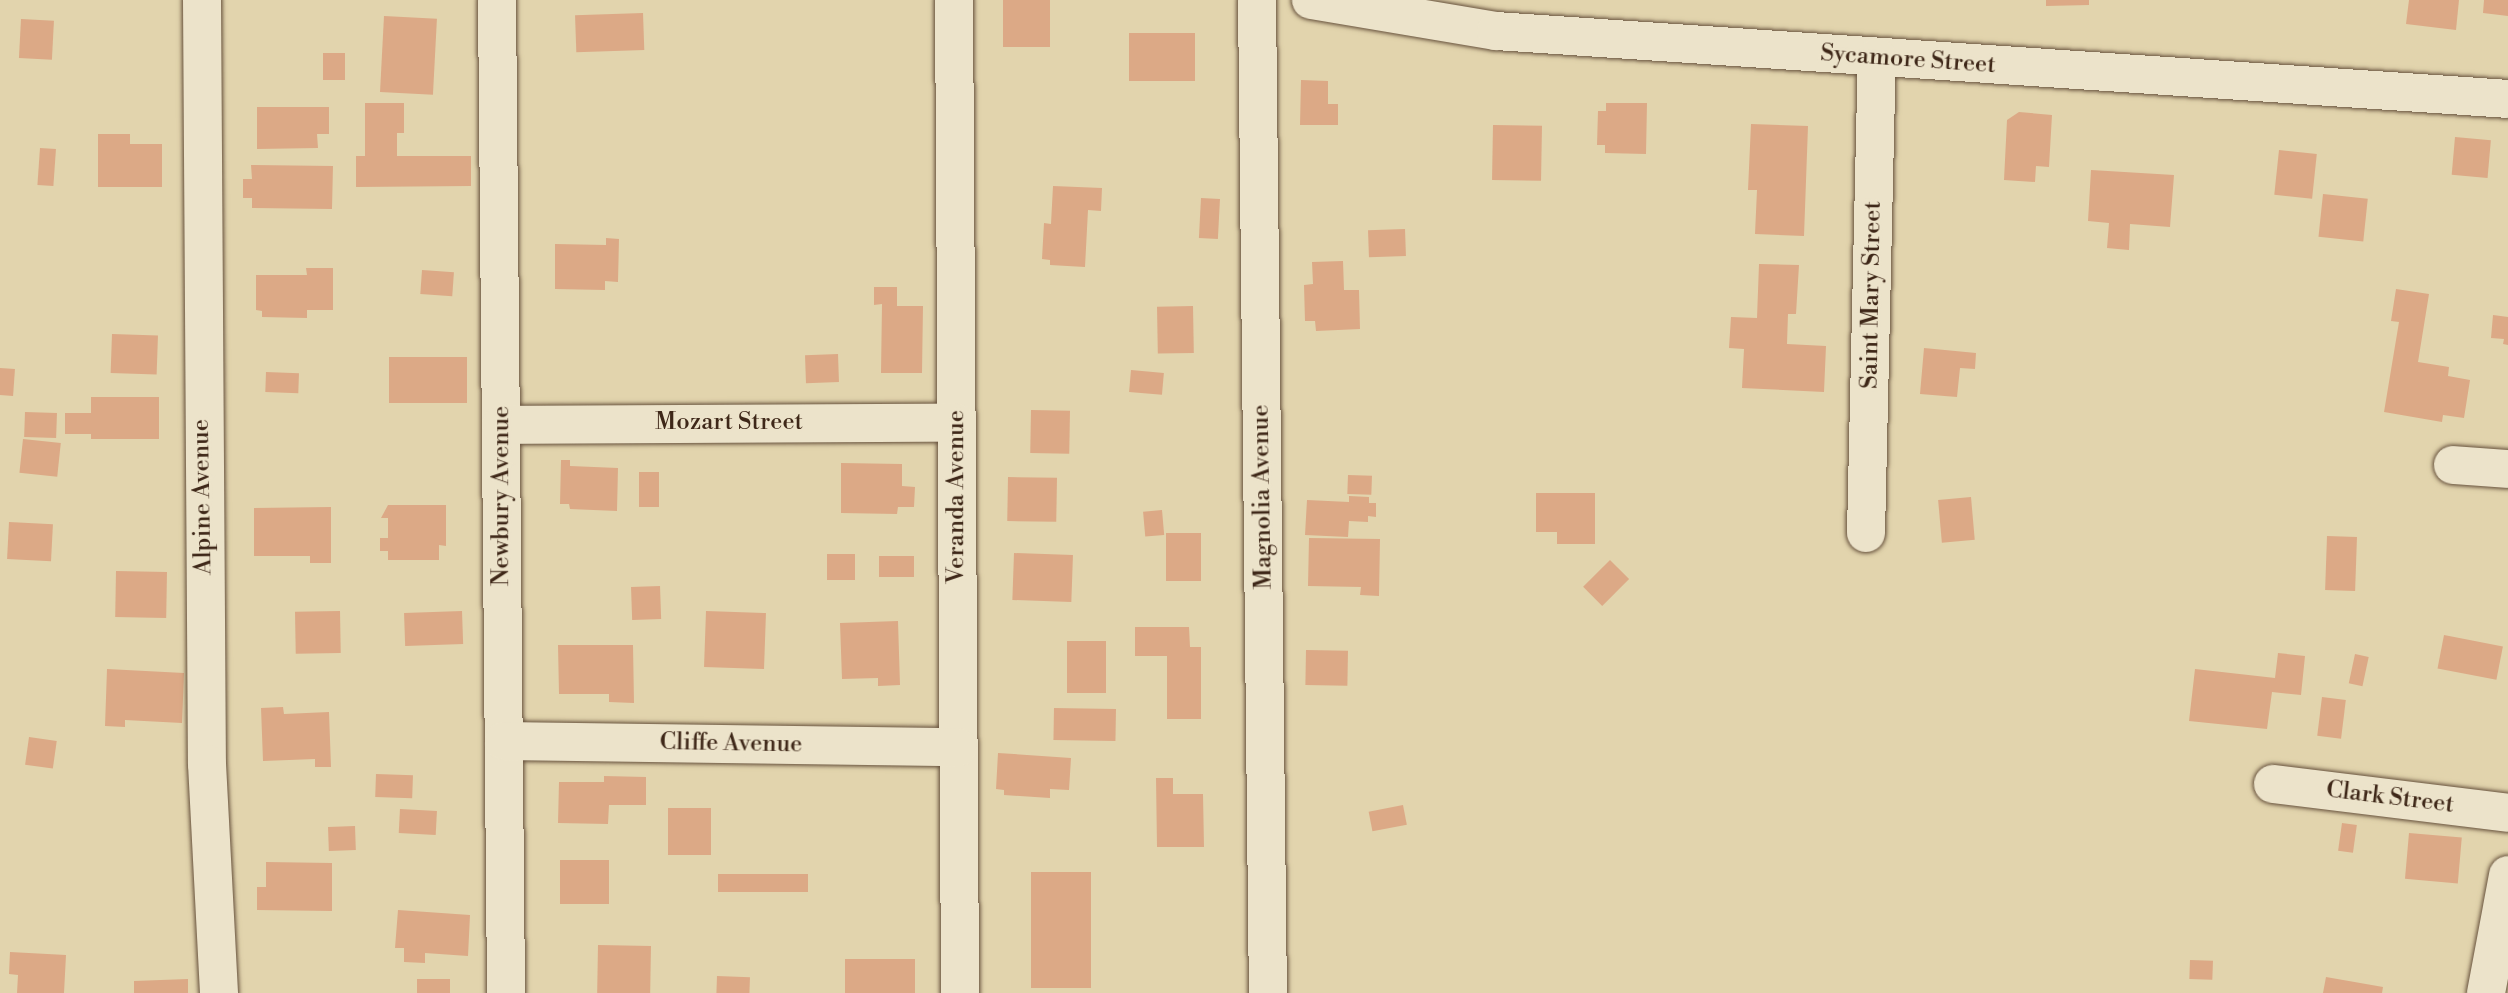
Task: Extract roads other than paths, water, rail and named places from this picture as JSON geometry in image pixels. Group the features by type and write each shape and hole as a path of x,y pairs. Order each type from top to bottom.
{"street":[{"name":"Alpine Avenue","path":"202,0 207,764 219,993"},
{"name":"Newbury Avenue","path":"497,0 506,993"},
{"name":"Veranda Avenue","path":"954,0 960,993"},
{"name":"Magnolia Avenue","path":"1257,0 1268,993"},
{"name":"Sycamore Street","path":"1311,0 1496,31 2508,99"},
{"name":"Saint Mary Street","path":"1866,533 1877,57"},
{"name":"Mozart Street","path":"501,425 956,423"},
{"path":"2453,465 2508,469"},
{"name":"Cliffe Avenue","path":"504,741 958,747"},
{"name":"Clark Street","path":"2273,784 2508,813"},
{"path":"2486,993 2508,875"}]}
